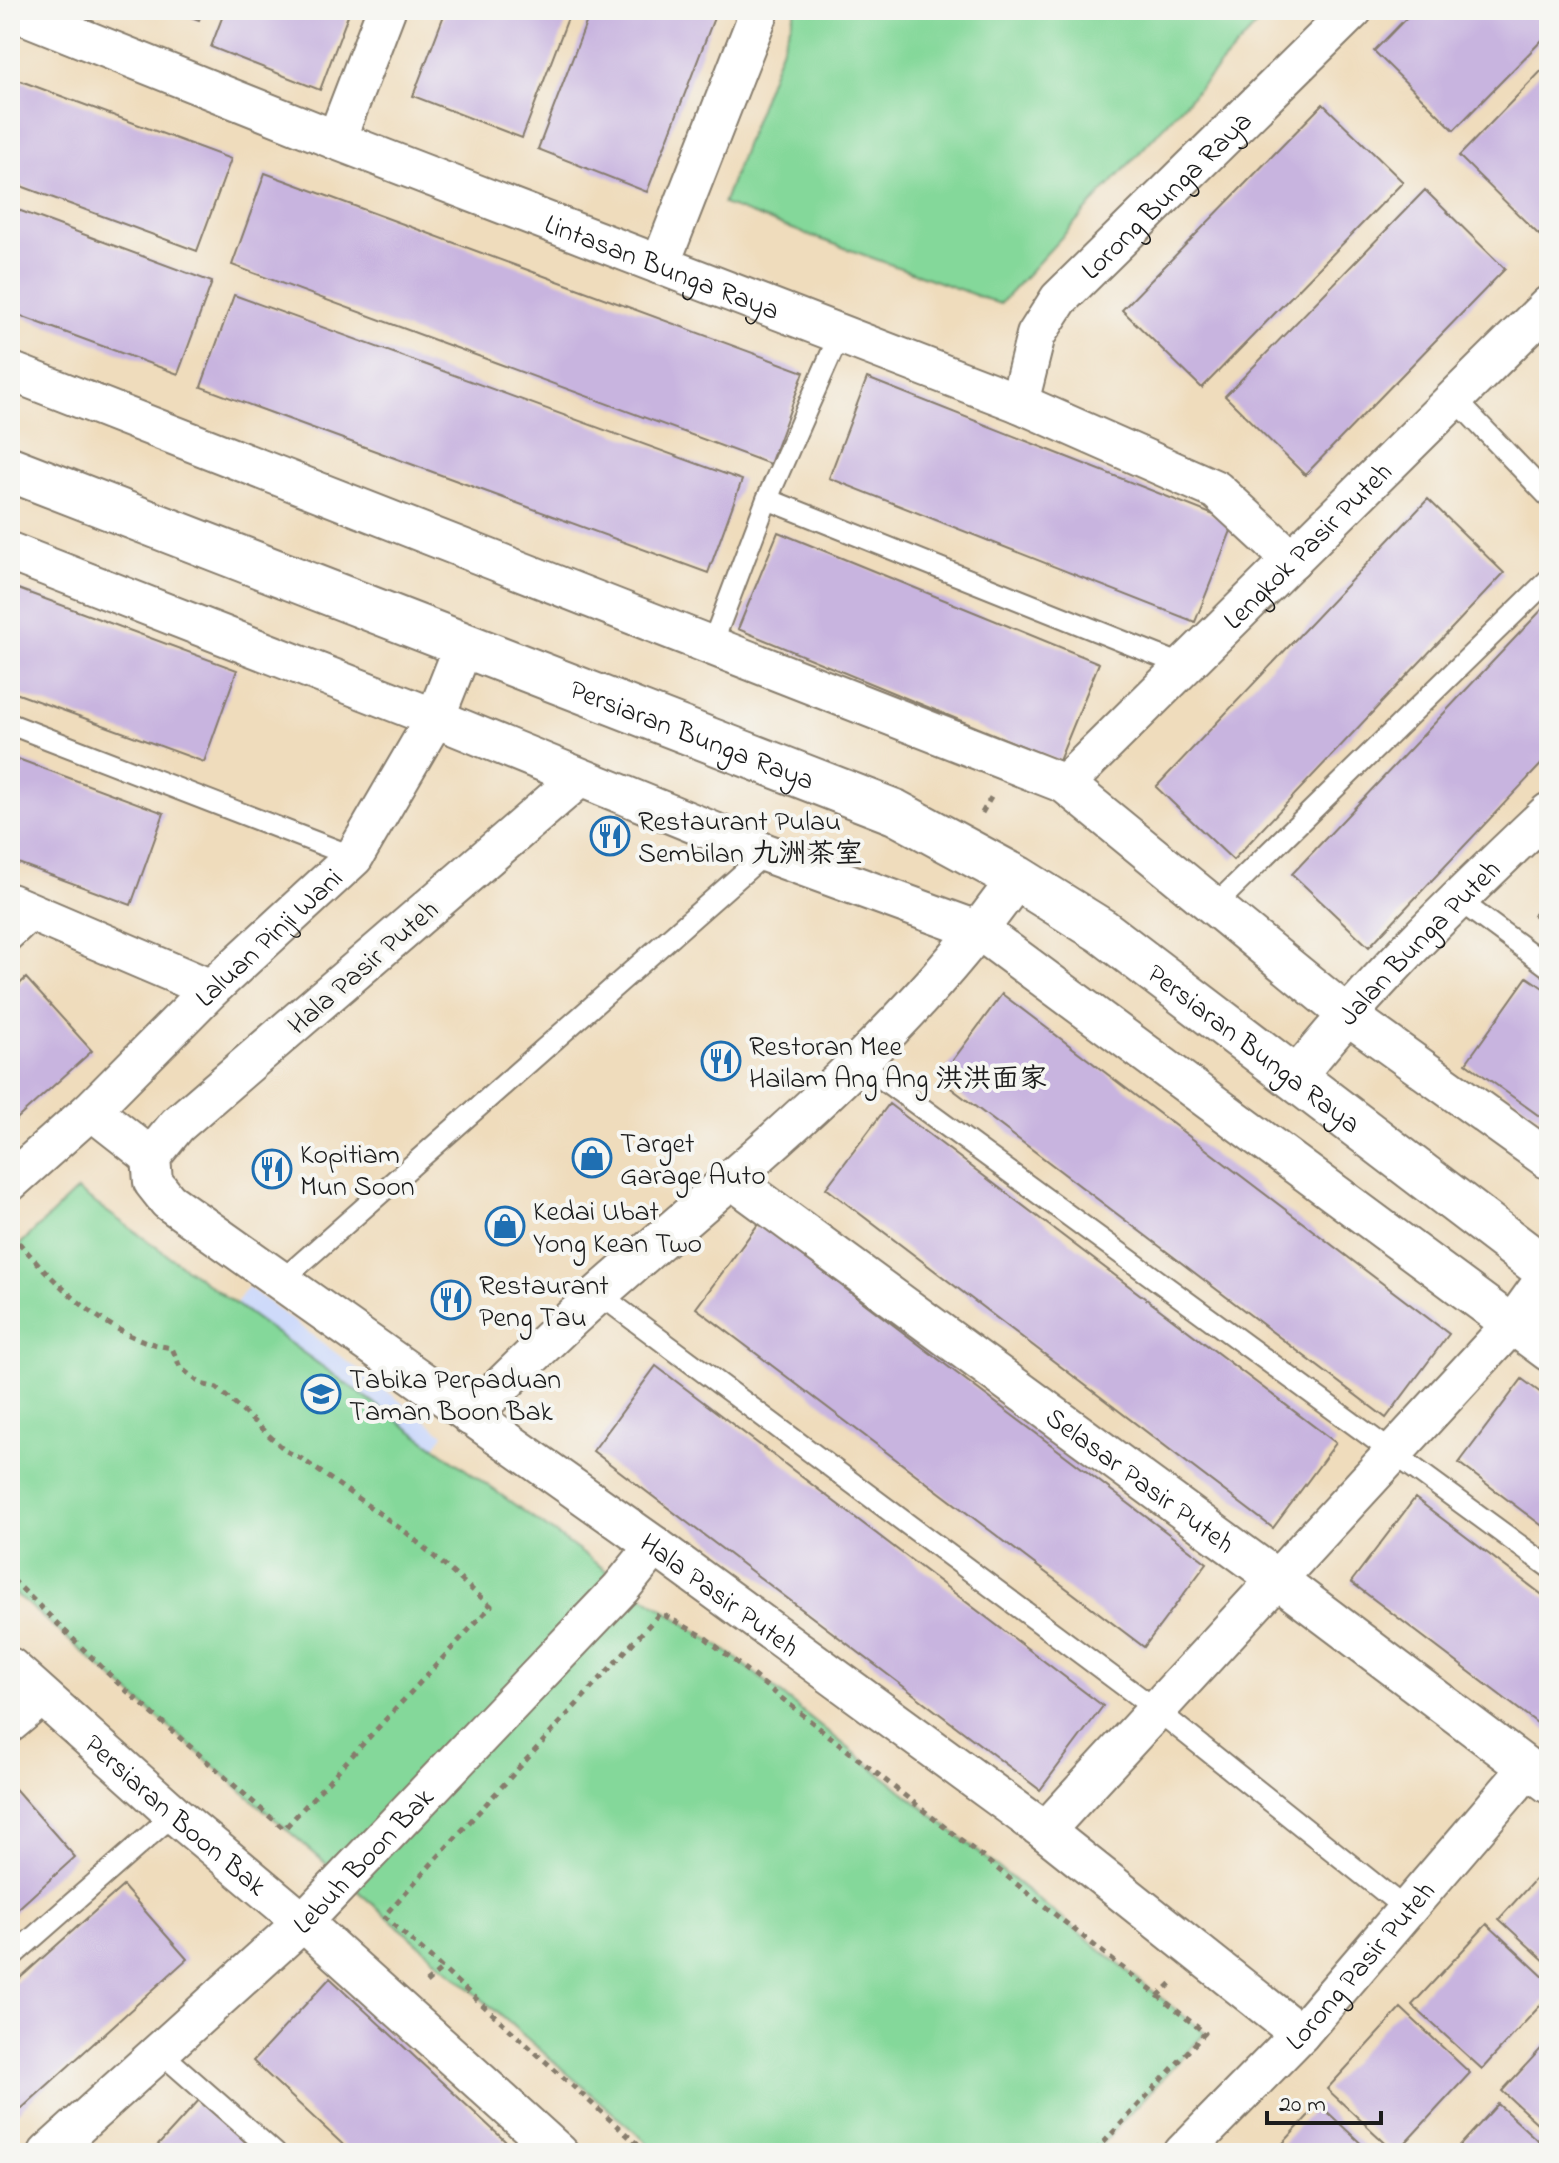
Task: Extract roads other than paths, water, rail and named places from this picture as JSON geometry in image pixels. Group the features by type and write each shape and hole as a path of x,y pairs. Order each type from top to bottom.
{"street":[{"path":"336,140 386,10"},
{"path":"660,265 760,10"},
{"name":"Lorong Bunga Raya","path":"1019,403 1036,335 1059,299 1353,10"},
{"name":"Lintasan Bunga Raya","path":"16,11 336,140 1019,403 1216,490 1292,560"},
{"name":"Lengkok Pasir Puteh","path":"1065,784 1549,305"},
{"path":"10,371 1065,784 1346,1014 1549,1160"},
{"name":"Persiaran Bunga Raya","path":"10,469 895,812 1017,878 1102,931 1549,1272"},
{"path":"10,552 435,718 578,779 766,853 980,931 1549,1352"},
{"name":"Laluan Pinji Wani","path":"10,1182 91,1110 211,989 354,857 435,718 464,645"},
{"name":"Hala Pasir Puteh","path":"578,779 177,1125 151,1157 153,1182 168,1201 655,1546 1045,1831 1300,2034"},
{"name":"Jalan Bunga Puteh","path":"1295,1078 1346,1014 1457,899 1549,812"},
{"path":"470,1416 599,1294 859,1062 980,931 1017,878"},
{"path":"25,908 211,989"},
{"path":"91,1110 151,1157"},
{"name":"Selasar Pasir Puteh","path":"731,1179 1277,1579 1539,1776"},
{"path":"1045,1831 1513,1323 1549,1272"},
{"name":"Lebuh Boon Bak","path":"48,2153 303,1922 621,1588 655,1546"},
{"name":"Persiaran Boon Bak","path":"10,1667 174,1814 303,1922 559,2153"},
{"path":"10,1723 41,1697"},
{"name":"Lorong Pasir Puteh","path":"1183,2153 1300,2034 1408,1911 1539,1776"}],"lane":[{"path":"711,647 767,499 839,336"},
{"path":"1456,400 1549,497"},
{"path":"767,499 1182,665"},
{"path":"1214,906 1549,579"},
{"path":"10,724 354,857"},
{"path":"281,1281 766,853"},
{"path":"1457,899 1549,967"},
{"path":"10,941 25,908"},
{"path":"859,1062 1549,1567"},
{"path":"599,1294 1158,1711 1408,1911"},
{"path":"10,1958 174,1814"},
{"path":"160,2052 275,2153"}],"place":[{"name":"Restaurant Pulau Sembilan 九洲茶室","path":"610,836"},
{"name":"Restoran Mee Hailam Ang Ang 洪洪面家","path":"721,1061"},
{"name":"Target Garage Auto","path":"592,1158"},
{"name":"Kopitiam Mun Soon","path":"272,1169"},
{"name":"Kedai Ubat Yong Kean Two","path":"505,1226"},
{"name":"Restaurant Peng Tau","path":"451,1300"},
{"name":"Tabika Perpaduan Taman Boon Bak","path":"321,1394"}]}
